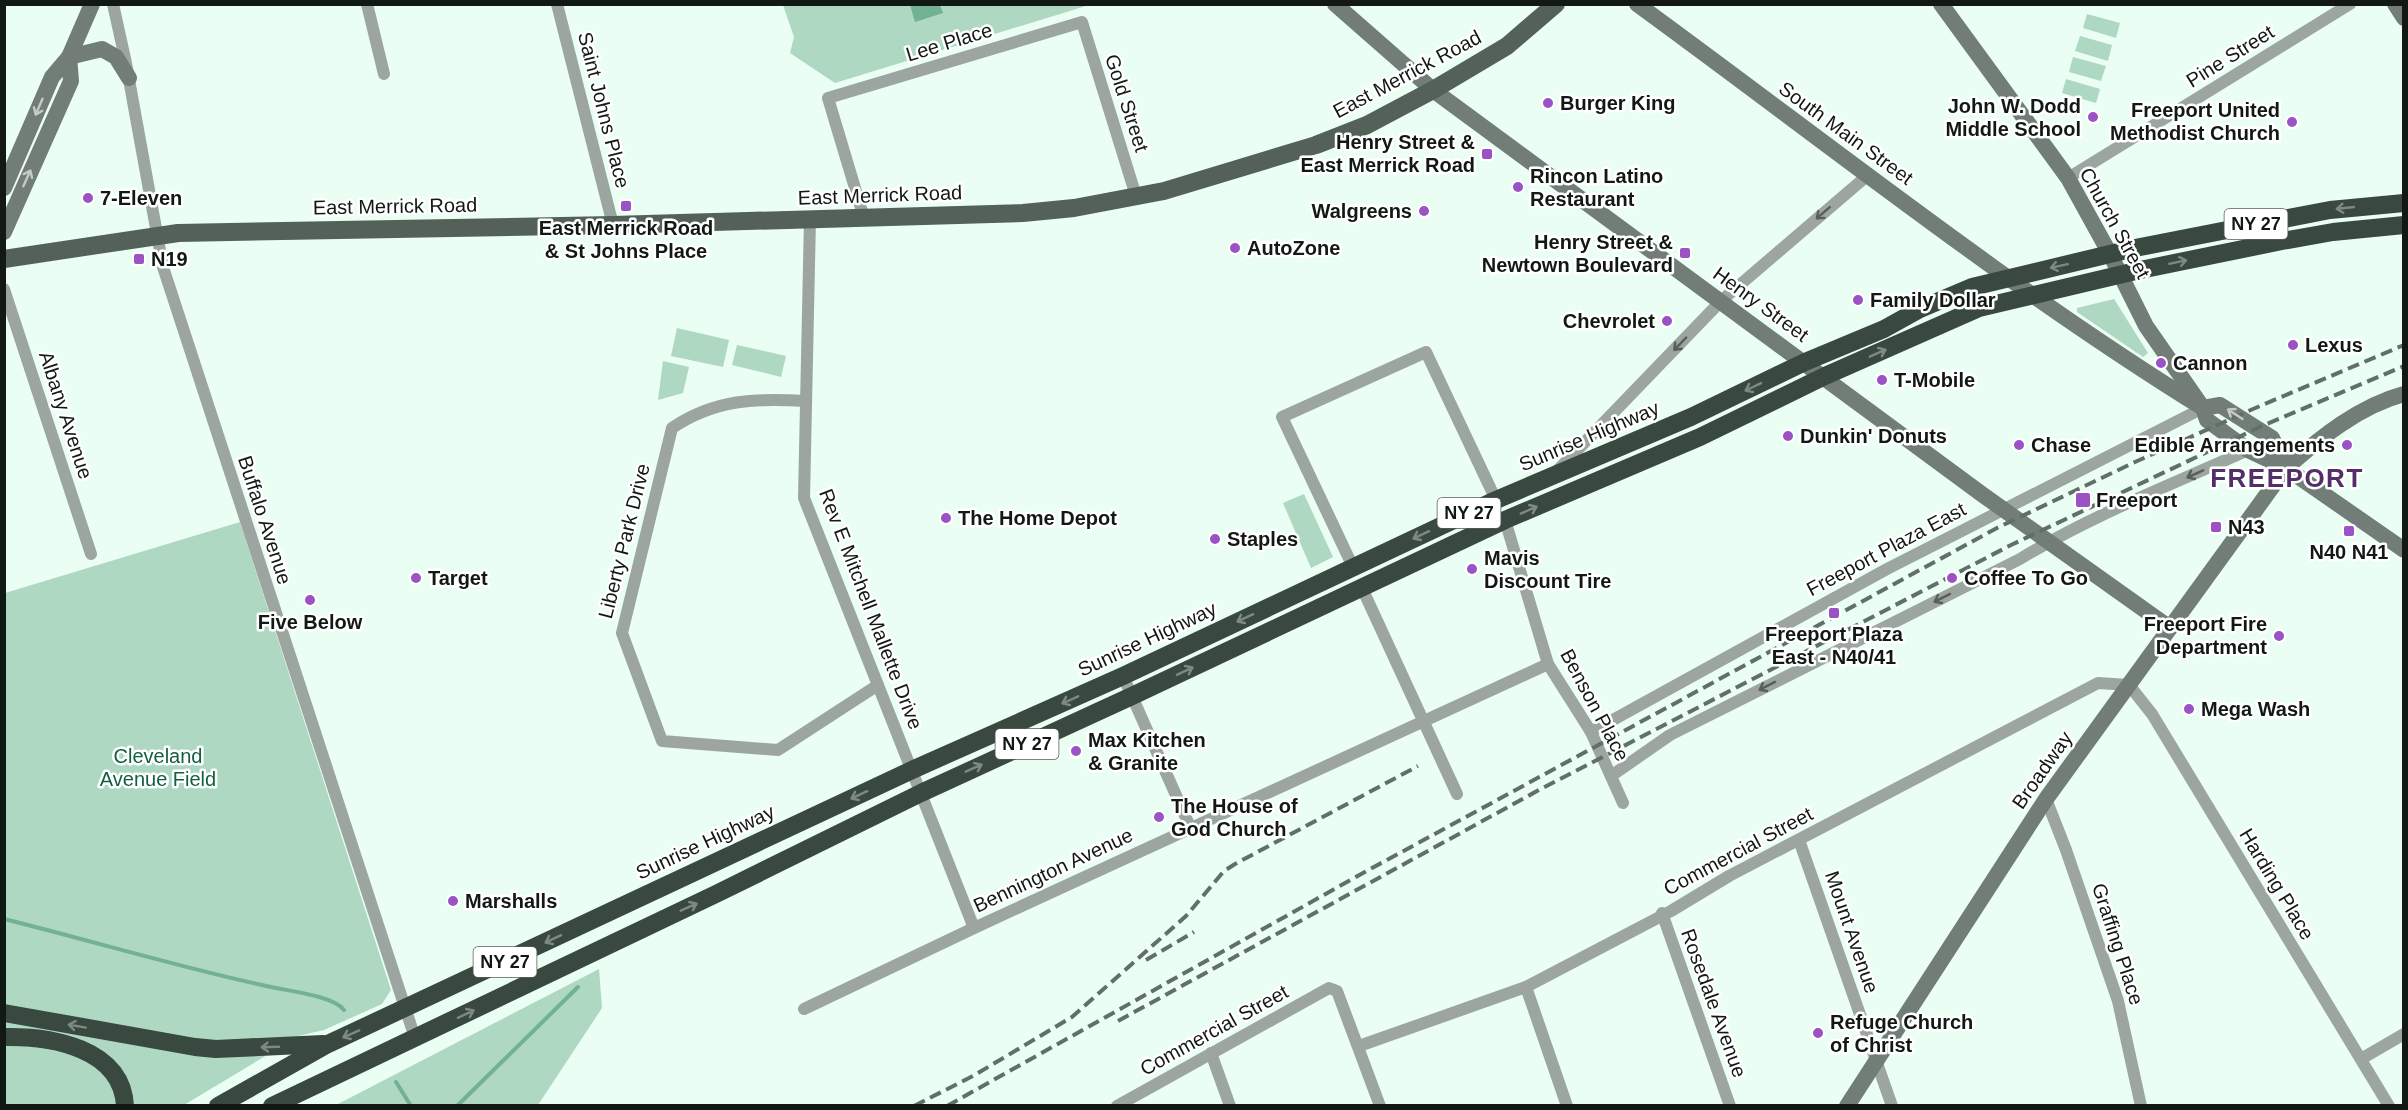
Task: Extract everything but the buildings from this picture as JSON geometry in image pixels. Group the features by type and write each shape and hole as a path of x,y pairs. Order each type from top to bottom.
{"highway":[{"name":"NY 27","path":"2110,254 2330,210 2403,203"},
{"name":"NY 27","path":"272,1106 716,894 921,793 1505,520 1700,437 1825,376 1979,308 2121,275 2333,232 2403,225"},
{"name":"Sunrise Highway","path":"218,1106 328,1044 405,1010 912,770 1123,676 1496,500 1691,417 1805,362 1884,329 1920,309 1962,291 2008,277 2110,254"},
{"path":"4,1013 195,1047 216,1049 328,1044"},
{"path":"4,1037 66,1045 94,1054 108,1065 118,1079 125,1106"},
{"path":"305,1106 331,1078"}],"main road":[{"name":"East Merrick Road","path":"4,259 158,235 864,218 1023,213 1074,208 1206,180 1316,145 1367,125 1433,90 1507,46 1556,4"}],"street":[{"path":"4,188 52,77 69,57 92,4"},
{"name":"Buffalo Avenue","path":"112,4 129,78 163,267 415,1038"},
{"path":"367,4 384,74"},
{"name":"Saint Johns Place","path":"557,4 613,225"},
{"name":"Henry Street","path":"1335,4 1433,90 2170,628"},
{"name":"South Main Street","path":"1637,4 2031,295 2124,359 2203,408"},
{"name":"Church Street","path":"1941,4 2068,178 2146,326 2203,408 2207,420 2248,450 2286,468 2403,550"},
{"name":"Pine Street","path":"2068,178 2350,4"},
{"path":"2395,4 2403,18"},
{"name":"Lee Place","path":"864,218 828,98 1082,22"},
{"name":"Gold Street","path":"1082,22 1136,196"},
{"path":"69,57 102,49 116,57 129,78"},
{"path":"4,232 71,81 69,57"},
{"path":"1553,475 1721,302 1868,175"},
{"name":"Rev E Mitchell Mallette Drive","path":"810,219 804,498 974,928"},
{"name":"Albany Avenue","path":"4,289 91,554"},
{"path":"1353,567 1282,417 1426,352 1496,500"},
{"name":"Broadway","path":"1847,1106 1875,1059 2046,799 2286,468 2311,446 2358,414 2380,402 2403,394"},
{"name":"Liberty Park Drive","path":"806,401 767,399 720,404 691,415 672,428 622,633 662,741 778,750 878,685"},
{"path":"2203,408 2220,405 2272,438 2286,468"},
{"name":"Freeport Plaza East","path":"1591,732 2003,508 2203,408"},
{"path":"1611,776 1670,735 2020,560 2049,541 2248,450"},
{"name":"Benson Place","path":"1505,520 1548,664 1591,732 1623,803"},
{"path":"1362,588 1457,794"},
{"name":"Bennington Avenue","path":"804,1009 974,928 1548,664"},
{"path":"1123,676 1191,829"},
{"name":"Commercial Street","path":"1117,1106 1329,988 1337,991 1359,1046 1526,987 1671,911 1729,876 2098,683 2129,684"},
{"name":"Harding Place","path":"2129,684 2152,714 2389,1106"},
{"name":"Graffing Place","path":"2046,799 2118,1001 2141,1106"},
{"name":"Mount Avenue","path":"1799,840 1892,1106"},
{"name":"Rosedale Avenue","path":"1662,914 1730,1106"},
{"path":"1526,987 1568,1106"},
{"path":"2361,1059 2403,1034"},
{"path":"1359,1046 1380,1106"},
{"path":"1211,1053 1230,1106"}],"green space":[{"path":"1086,4 1086,6 835,83 790,53 794,37 783,5"},
{"path":"2087,14 2120,23 2116,38 2083,28"},
{"path":"2080,36 2112,45 2108,61 2075,51"},
{"path":"2073,57 2106,66 2101,81 2069,72"},
{"path":"2066,79 2100,89 2096,103 2062,93"},
{"path":"2114,299 2148,353 2143,357 2077,312 2077,308"},
{"path":"677,328 729,340 723,367 671,356"},
{"path":"737,345 786,356 781,377 732,365"},
{"path":"663,361 689,367 683,393 658,400"},
{"path":"1304,494 1333,557 1311,568 1283,503"},
{"name":"Cleveland Avenue Field","path":"240,522 391,990 382,1004 324,1030 268,1043 192,1041 5,1010 5,593"},
{"path":"599,969 602,1008 538,1105 336,1105"},
{"path":"4,1021 267,1055 184,1105 133,1105 123,1073 5,1033"},
{"path":"5,1045 62,1052 90,1062 109,1079 117,1105 5,1106"}],"shaded area":[{"path":"910,5 940,5 943,13 915,22"}],"waterway":[{"path":"4,919 237,980 299,992 331,1001 344,1010"},
{"path":"457,1106 578,987"},
{"path":"396,1082 411,1106"}],"railway":[{"path":"947,1106 1363,873 1997,528 2135,462 2404,345"},
{"path":"1118,1021 1539,790 2011,545 2262,426 2404,366"},
{"path":"914,1106 973,1076 1072,1017 1186,916 1224,871 1418,766"},
{"path":"1146,960 1194,932"}],"place":[{"name":"Burger King","path":"1548,103"},
{"name":"John W. Dodd Middle School","path":"2093,117"},
{"name":"Freeport United Methodist Church","path":"2292,122"},
{"name":"Henry Street & East Merrick Road","path":"1487,154"},
{"name":"Rincon Latino Restaurant","path":"1518,187"},
{"name":"7-Eleven","path":"88,198"},
{"name":"East Merrick Road & St Johns Place","path":"626,206"},
{"name":"Walgreens","path":"1424,211"},
{"name":"AutoZone","path":"1235,248"},
{"name":"Henry Street & Newtown Boulevard","path":"1685,253"},
{"name":"N19","path":"139,259"},
{"name":"Family Dollar","path":"1858,300"},
{"name":"Chevrolet","path":"1667,321"},
{"name":"Lexus","path":"2293,345"},
{"name":"Cannon","path":"2161,363"},
{"name":"T-Mobile","path":"1882,380"},
{"name":"Dunkin' Donuts","path":"1788,436"},
{"name":"Chase","path":"2019,445"},
{"name":"Edible Arrangements","path":"2347,445"},
{"name":"Freeport","path":"2083,500"},
{"name":"The Home Depot","path":"946,518"},
{"name":"N43","path":"2216,527"},
{"name":"N40 N41","path":"2349,531"},
{"name":"Staples","path":"1215,539"},
{"name":"Mavis Discount Tire","path":"1472,569"},
{"name":"Target","path":"416,578"},
{"name":"Coffee To Go","path":"1952,578"},
{"name":"Five Below","path":"310,600"},
{"name":"Freeport Plaza East - N40/41","path":"1834,613"},
{"name":"Freeport Fire Department","path":"2279,636"},
{"name":"Mega Wash","path":"2189,709"},
{"name":"Max Kitchen & Granite","path":"1076,751"},
{"name":"The House of God Church","path":"1159,817"},
{"name":"Marshalls","path":"453,901"},
{"name":"Refuge Church of Christ","path":"1818,1033"}],"district":[{"name":"FREEPORT","path":"2287,478"}]}
